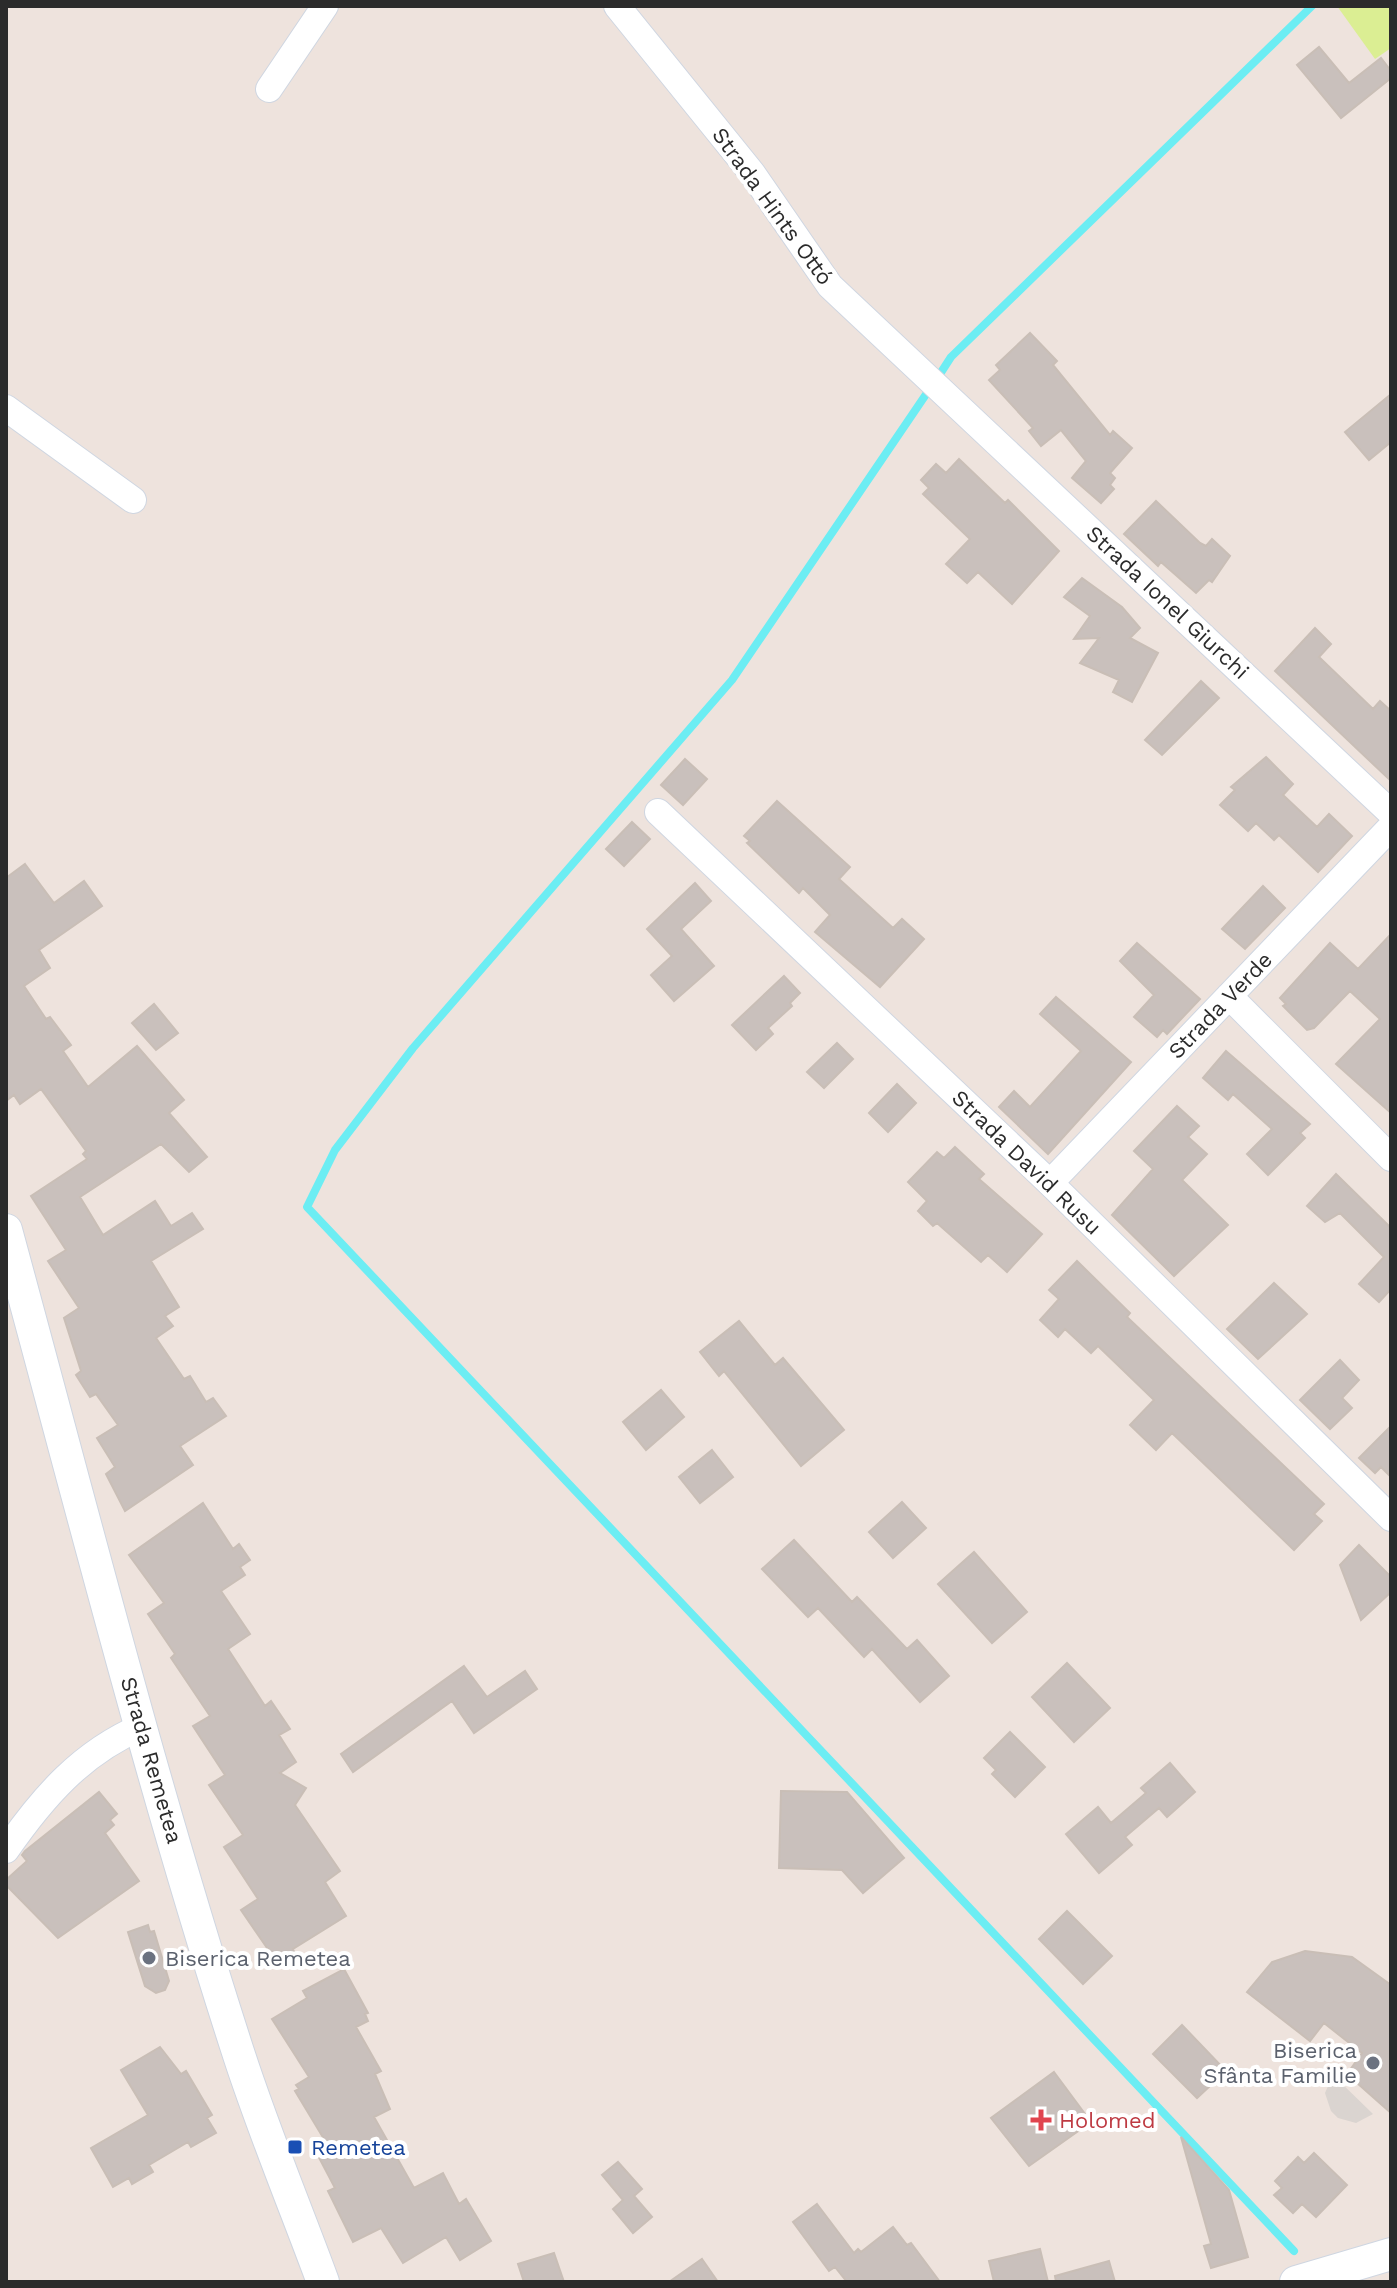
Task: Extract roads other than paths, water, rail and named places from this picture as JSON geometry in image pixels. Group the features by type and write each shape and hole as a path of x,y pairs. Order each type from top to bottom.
{"street":[{"path":"269,89 325,6"},
{"name":"Strada Hints Ottó","path":"617,6 752,173 830,286 945,390"},
{"name":"Strada Ionel Giurchi","path":"945,390 1391,813"},
{"path":"6,408 133,500"},
{"name":"Strada David Rusu","path":"658,812 1050,1183 1391,1518"},
{"name":"Strada Verde","path":"1050,1183 1391,827"},
{"path":"1229,996 1391,1158"},
{"name":"Strada Remetea","path":"6,1230 141,1727 239,2054 278,2168 323,2282"},
{"path":"6,1850 73,1767 107,1742 141,1727"},
{"path":"1296,2282 1391,2254"}],"waterway":[{"path":"940,374 951,357 1312,6"},
{"path":"931,387 732,680 413,1048 335,1150 307,1207 1294,2251"}],"place":[{"name":"Biserica Remetea","path":"149,1958"},
{"name":"Biserica Sfânta Familie","path":"1373,2063"},
{"name":"Holomed","path":"1041,2120"},
{"name":"Remetea","path":"295,2147"}]}
